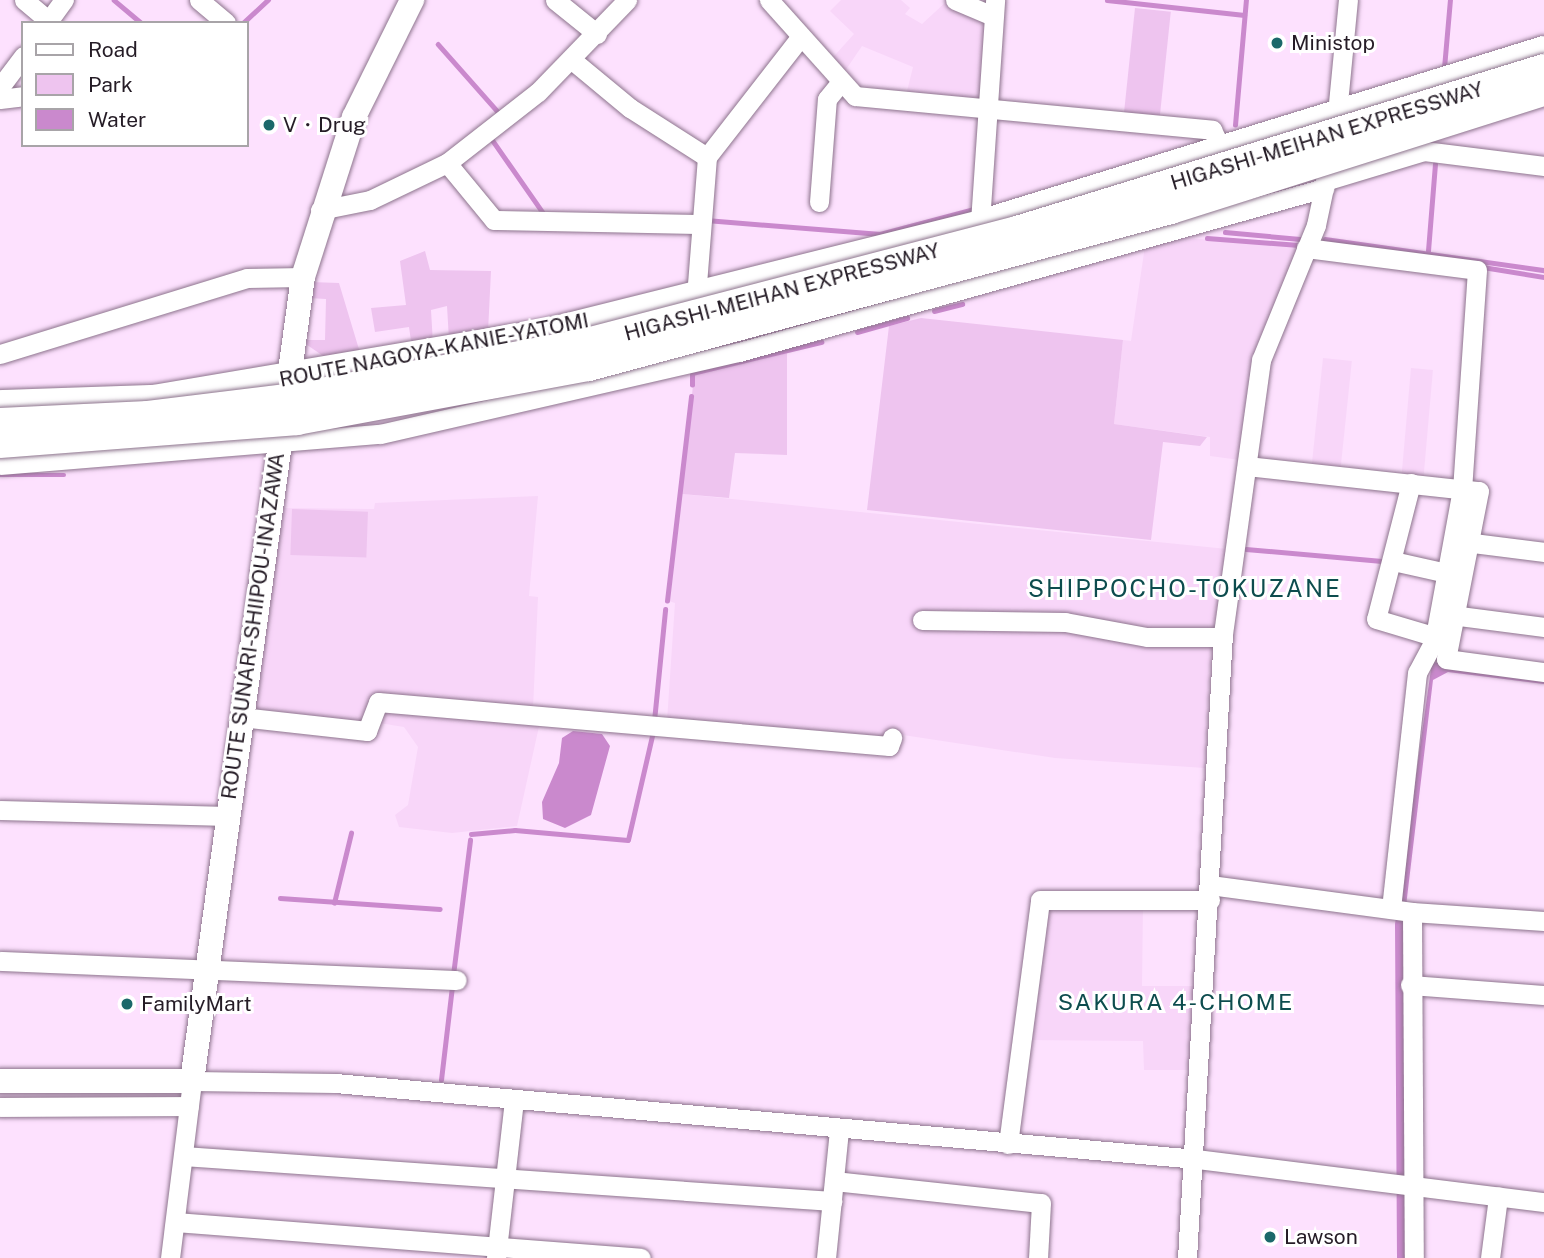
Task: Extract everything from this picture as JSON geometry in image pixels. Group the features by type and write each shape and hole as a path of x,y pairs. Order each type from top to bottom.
{"highway":[{"name":"HIGASHI-MEIHAN EXPRESSWAY","path":"0,422 148,415 295,397 583,343 1017,230 1544,68"},
{"name":"HIGASHI-MEIHAN EXPRESSWAY","path":"0,444 297,421 601,364 1117,226 1544,92"}],"main road":[{"name":"ROUTE SUNARI-SHIIPOU-INAZAWA","path":"192,1081 277,444 303,277 320,210 354,117 412,0"},
{"name":"ROUTE NAGOYA-KANIE-YATOMI","path":"0,402 153,397 287,379 696,296 980,222 1223,152 1338,117 1544,48"},
{"path":"0,1081 192,1081"}],"street":[{"path":"24,0 48,21"},
{"path":"50,21 64,0"},
{"path":"199,0 224,21"},
{"path":"555,0 597,34"},
{"path":"320,210 370,200 447,163 572,60 627,0"},
{"path":"769,0 799,39 855,96 988,111 1212,130 1223,152"},
{"path":"955,0 994,8 980,222"},
{"path":"1188,1258 1197,1159 1223,637 1265,346 1306,247 1325,184 1338,117 1348,0"},
{"path":"696,296 707,157 799,39"},
{"path":"0,87 21,59"},
{"path":"572,60 630,108 707,157"},
{"path":"819,202 827,99 841,82"},
{"path":"0,99 21,96"},
{"path":"0,465 380,434 739,352 1325,184 1424,150 1544,166"},
{"path":"447,163 494,220 701,224"},
{"path":"1306,247 1477,270 1462,489 1447,573 1447,614 1433,636 1437,658"},
{"path":"0,354 247,278 303,277"},
{"path":"1247,466 1479,491 1473,543 1447,614 1437,658 1417,673 1391,909"},
{"path":"1411,483 1394,561 1376,619 1433,636"},
{"path":"1473,543 1544,552"},
{"path":"1394,561 1447,573"},
{"path":"1447,614 1544,627"},
{"path":"922,620 1065,622 1147,637 1223,637"},
{"path":"1437,658 1544,672"},
{"path":"241,717 367,730 378,702 889,746 892,738"},
{"path":"0,810 228,816"},
{"path":"1009,1144 1040,900 1210,892 1412,912 1544,920"},
{"path":"1412,912 1410,985 1417,1181 1414,1258"},
{"path":"0,961 208,965 457,980"},
{"path":"1410,985 1544,995"},
{"path":"170,1258 192,1081 335,1083 1197,1159 1417,1181 1498,1197 1544,1202"},
{"path":"497,1252 514,1100"},
{"path":"0,1107 188,1106"},
{"path":"826,1258 839,1129"},
{"path":"183,1156 506,1178 833,1191 1041,1203 1038,1258"},
{"path":"1490,1258 1498,1197"},
{"path":"174,1222 497,1252 641,1258"}],"shaded area":[{"path":"841,0 901,0 910,8 905,14 922,24 948,0 986,20 983,98 906,95 913,67 862,46 841,77 827,64 854,34 830,11"},
{"path":"1173,237 1299,247 1255,349 1240,460 1210,456 1210,437 1114,424 1123,340 1131,341 1145,246"},
{"path":"1323,358 1352,361 1340,470 1312,467"},
{"path":"1411,368 1433,370 1424,477 1402,475"},
{"path":"682,494 1227,549 1213,630 1065,630 1211,645 1205,768 1055,758 890,733 886,741 667,721 675,603 669,601"},
{"path":"538,496 529,596 538,597 533,709 372,693 368,723 250,711 276,508 374,509 375,503"},
{"path":"387,708 540,722 517,826 452,833 399,827 395,815 408,805 418,747 404,727 379,723"},
{"path":"1044,904 1143,905 1142,986 1194,986 1190,1070 1144,1070 1143,1041 1025,1040"}],"green space":[{"path":"1135,8 1171,12 1159,120 1124,116"},
{"path":"425,251 430,270 491,271 488,332 449,340 447,306 431,310 433,344 412,348 409,327 375,332 371,308 406,305 400,261"},
{"path":"310,282 339,283 361,356 329,360 300,340 325,340 326,299 308,298"},
{"path":"921,318 1123,340 1114,424 1207,437 1200,446 1163,442 1151,540 867,510 889,326"},
{"path":"787,353 787,455 735,453 729,498 682,494 694,375"},
{"path":"292,509 368,512 366,558 290,555"}],"water":[{"path":"1432,662 1544,677 1544,684 1448,672 1433,680 1406,906 1406,1258 1397,1258 1395,924"},
{"path":"573,731 602,734 610,746 591,815 565,828 543,819 542,802 559,763 562,738"}],"waterway":[{"path":"114,0 139,21"},
{"path":"245,21 268,0"},
{"path":"1107,0 1244,15"},
{"path":"1235,125 1246,0"},
{"path":"1444,68 1450,0"},
{"path":"438,44 500,114"},
{"path":"491,138 544,214"},
{"path":"1428,251 1435,164"},
{"path":"706,220 880,234 974,209"},
{"path":"1225,232 1300,239"},
{"path":"1207,238 1299,245"},
{"path":"1325,239 1544,270"},
{"path":"1483,267 1544,277"},
{"path":"934,311 962,304"},
{"path":"857,332 907,318"},
{"path":"692,385 692,373 821,342"},
{"path":"667,601 691,396"},
{"path":"0,475 64,475"},
{"path":"1246,549 1384,561"},
{"path":"654,721 665,610"},
{"path":"471,834 515,830 628,840 653,732"},
{"path":"334,903 351,833"},
{"path":"453,975 470,840"},
{"path":"280,898 440,909"},
{"path":"441,1080 452,986"}],"place":[{"name":"Ministop","path":"1277,43"},
{"name":"V・Drug","path":"269,125"},
{"name":"FamilyMart","path":"127,1004"},
{"name":"Lawson","path":"1270,1237"}],"district":[{"name":"SHIPPOCHO-TOKUZANE","path":"1185,589"},
{"name":"SAKURA 4-CHOME","path":"1176,1002"}]}
